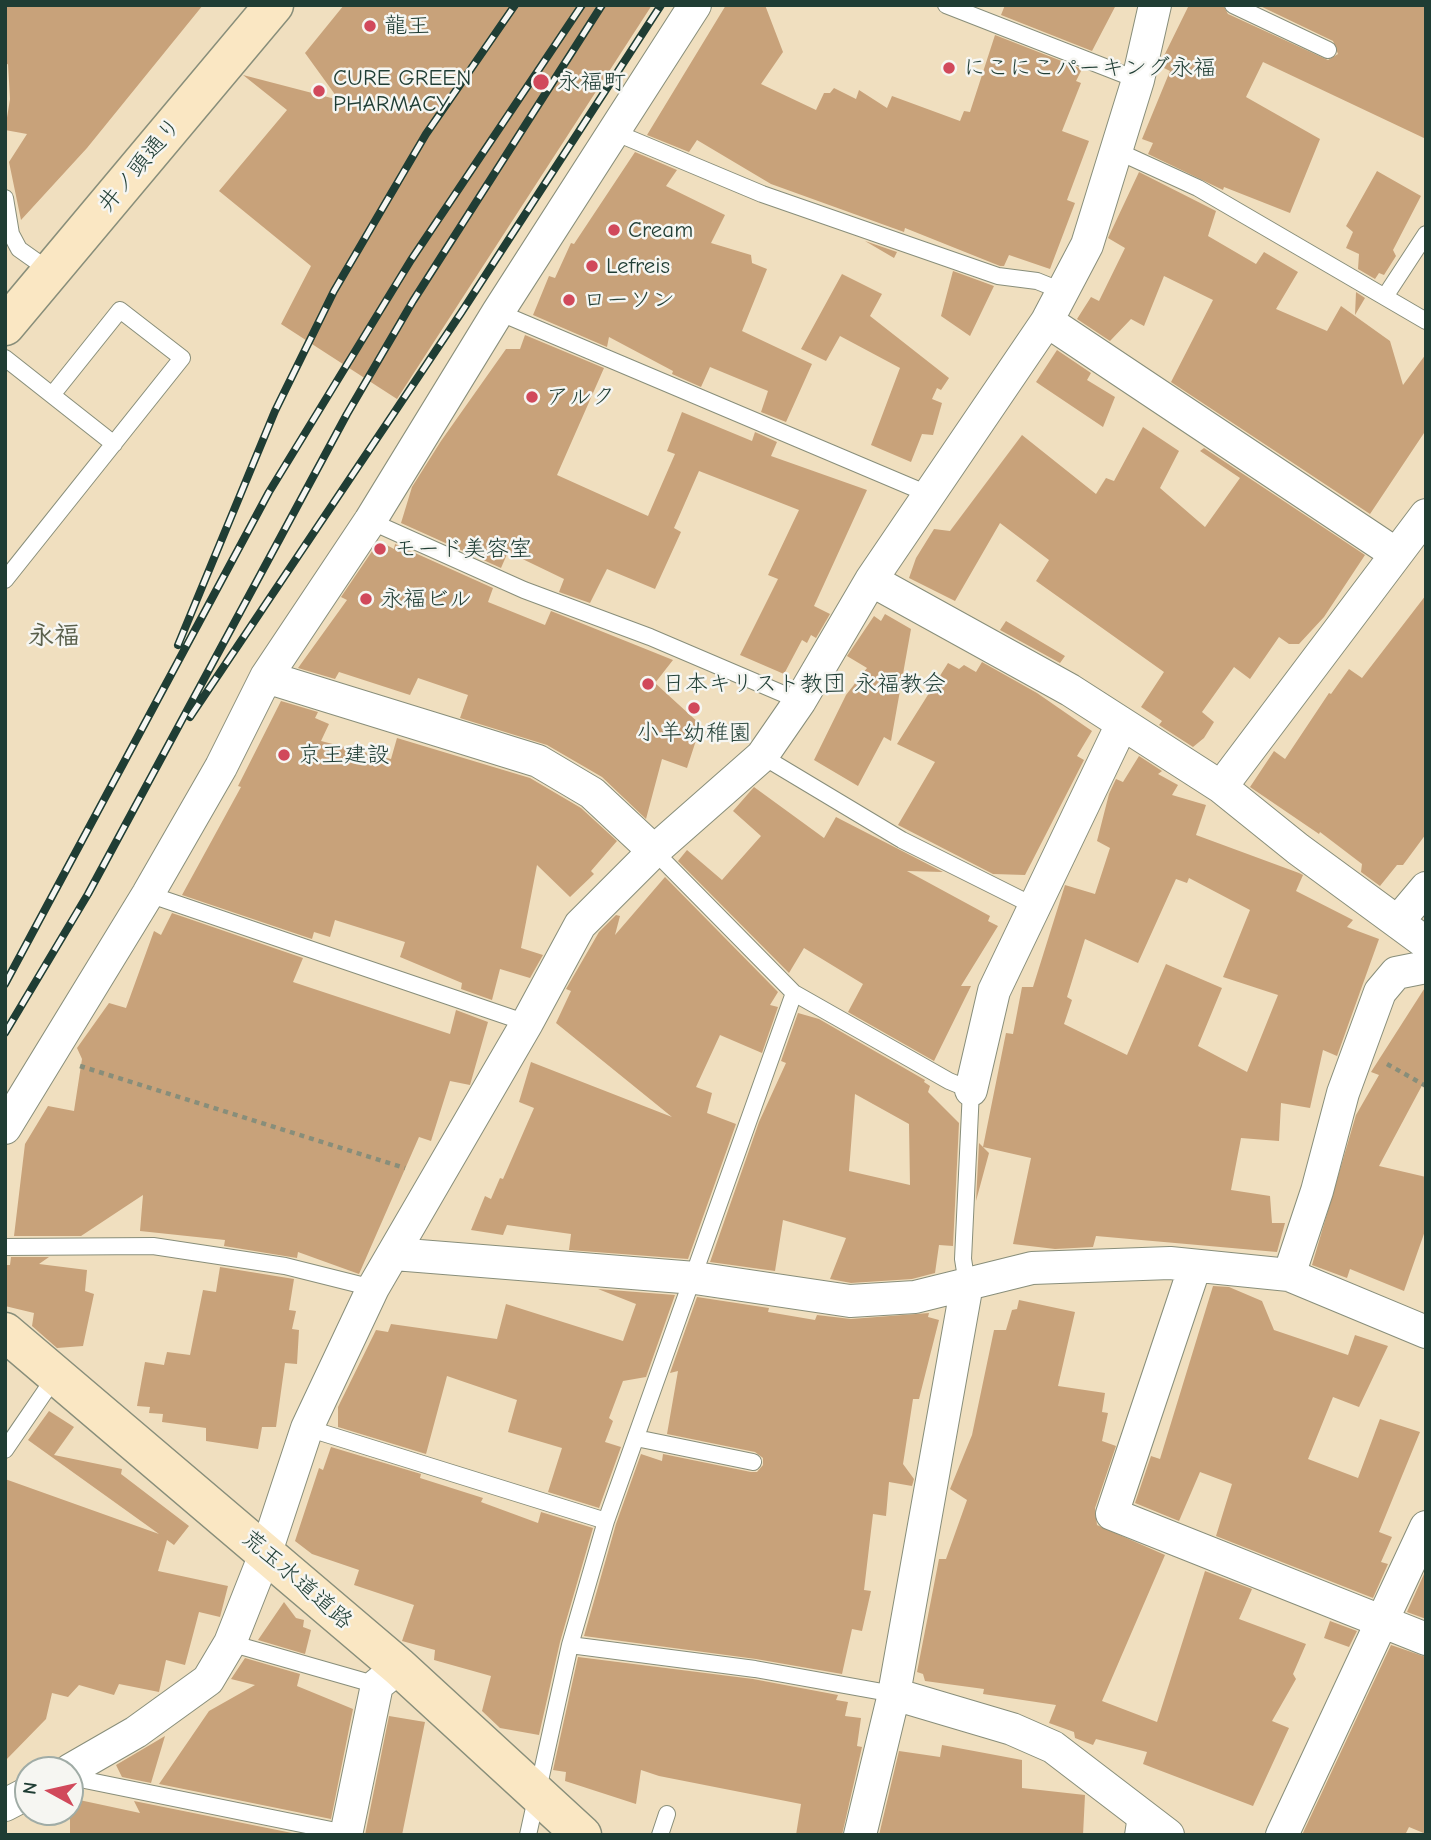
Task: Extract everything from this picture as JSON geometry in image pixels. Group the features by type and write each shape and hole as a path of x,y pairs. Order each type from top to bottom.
{"main road":[{"name":"井ノ頭通り","path":"5,326 274,5"},
{"name":"荒玉水道道路","path":"5,1332 57,1373 266,1552 388,1676 536,1794 582,1835"}],"street":[{"path":"5,1128 51,1057 148,894 221,767 266,677 370,521 498,312 695,5"},
{"path":"84,1762 136,1732 208,1680 230,1643 266,1552 307,1428 373,1287 527,1023 580,925 654,851 762,756 800,701 871,580 1047,321 1087,245 1138,80 1154,5"},
{"path":"1047,321 1396,554"},
{"path":"1222,787 1426,515"},
{"path":"871,580 1070,690 1222,787 1298,849 1399,920 1426,943"},
{"path":"266,677 538,761 592,793 654,851"},
{"path":"971,1090 994,990 1122,724"},
{"path":"1399,920 1426,888"},
{"path":"1289,1275 1358,1048 1380,992 1396,974 1426,967"},
{"path":"394,1254 695,1278 850,1301 915,1297 1032,1268 1170,1263 1289,1275 1426,1332"},
{"path":"1195,1266 1112,1514 1426,1639"},
{"path":"860,1835 894,1694 967,1284"},
{"path":"1282,1835 1426,1527"},
{"path":"346,1834 388,1676"},
{"path":"894,1694 1012,1730 1052,1746 1135,1822 1168,1835"}],"lane":[{"path":"946,5 1138,80"},
{"path":"1233,5 1328,50"},
{"path":"614,132 789,203 998,276 1037,281 1062,290"},
{"path":"1115,150 1198,188 1386,295 1426,321"},
{"path":"5,198 11,234 19,249 50,271"},
{"path":"1386,295 1426,234"},
{"path":"5,580 182,358 120,310 52,395"},
{"path":"498,312 928,494"},
{"path":"5,358 114,444"},
{"path":"370,521 524,590 650,637 800,701"},
{"path":"762,756 902,840 1034,906"},
{"path":"654,851 794,993 949,1081 971,1090 963,1259 967,1284"},
{"path":"148,894 527,1023"},
{"path":"527,1835 570,1645 606,1521 695,1278 794,993"},
{"path":"5,1247 153,1246 285,1266 373,1287"},
{"path":"5,1450 57,1373"},
{"path":"307,1428 606,1521"},
{"path":"636,1438 753,1462"},
{"path":"230,1643 388,1676"},
{"path":"570,1645 755,1669 894,1694"},
{"path":"84,1780 346,1834"},
{"path":"660,1835 667,1814"}],"path":[{"path":"1358,1048 1426,1086"},
{"path":"51,1057 436,1178"}],"building":[{"path":"5,5 203,5 87,148 21,220 9,162 27,134 5,130 10,99 8,64 5,65"},
{"path":"344,5 652,5 397,399 281,324 311,266 219,191 287,110 243,75 339,100 305,53"},
{"path":"726,5 765,5 783,52 761,84 816,110 824,93 830,93 834,88 856,99 859,90 887,108 892,96 960,121 964,111 970,112 995,35 1082,69 1076,81 1081,83 1062,131 1089,141 1067,200 1075,203 1050,269 1009,255 1004,266 1000,266 905,228 904,232 771,184 697,140 689,152 647,135"},
{"path":"1005,5 1116,5 1092,51 1001,15"},
{"path":"1189,5 1223,5 1228,14 1328,60 1338,54 1333,41 1258,5 1426,5 1426,139 1263,62 1246,97 1320,139 1290,213 1224,187 1223,190 1148,154 1153,143 1142,139 1170,71 1160,66 1161,62"},
{"path":"635,152 677,170 666,186 725,215 711,243 751,255 752,263 767,269 742,331 812,364 786,422 761,412 768,391 710,367 701,387 672,374 673,371 609,337 607,347 533,315 549,276 555,278 571,243 574,244"},
{"path":"1377,171 1421,196 1393,250 1396,256 1384,275 1379,273 1375,279 1358,269 1359,254 1346,248 1353,232 1346,226"},
{"path":"1139,172 1216,211 1208,236 1256,264 1264,252 1298,272 1276,309 1327,331 1341,306 1390,341 1403,385 1426,354 1426,430 1370,514 1171,382 1213,300 1164,276 1144,326 1131,319 1110,341 1077,319 1091,297 1099,301 1125,248 1108,238"},
{"path":"865,241 897,252 894,258"},
{"path":"953,271 994,286 970,336 941,316"},
{"path":"842,274 882,294 870,316 949,378 941,390 937,388 932,399 942,403 933,435 922,434 911,462 871,445 900,368 840,336 826,361 801,349"},
{"path":"1356,292 1365,298 1355,315"},
{"path":"525,335 604,368 557,475 648,516 675,454 667,451 682,412 752,441 755,432 777,442 771,456 867,490 814,606 830,614 816,638 811,635 807,643 802,640 784,674 740,655 778,579 768,575 799,510 699,471 674,528 681,532 655,589 607,569 590,603 559,592 564,579 508,552 501,568 401,523 412,487 441,441 506,349 520,349"},
{"path":"1057,350 1091,373 1087,380 1115,397 1103,427 1036,382"},
{"path":"1143,427 1179,451 1160,488 1205,527 1240,478 1200,451 1204,448 1365,555 1324,617 1299,644 1289,644 1279,637 1250,679 1234,667 1202,712 1214,722 1204,738 1193,747 1159,725 1162,721 1141,707 1164,672 1036,581 1049,560 1000,523 955,601 909,578 916,558 934,529 950,531 1022,435 1096,494 1106,478 1114,481"},
{"path":"379,541 394,549 395,544 493,588 488,602 545,625 551,611 673,660 655,683 701,725 687,768 662,759 646,819 602,777 547,745 460,718 468,695 418,678 410,695 339,672 335,679 298,668 347,600 341,597"},
{"path":"1426,595 1426,834 1403,865 1397,865 1380,886 1361,872 1362,864 1320,832 1319,834 1250,787 1274,751 1285,759 1329,693 1331,694 1349,669 1362,678"},
{"path":"885,614 911,629 891,741 884,737 858,786 814,760 846,695 867,668 847,656 874,616 881,621"},
{"path":"1006,621 1065,656 1060,663 1000,630"},
{"path":"982,662 1037,693 1092,731 1077,756 1084,760 1025,875 993,874 898,825 935,762 897,744 948,663 959,669 964,665 976,672"},
{"path":"281,701 318,712 315,718 329,724 321,741 391,759 397,738 530,778 581,808 617,841 591,871 594,874 570,897 537,865 521,948 543,955 530,978 500,969 492,1000 461,989 462,983 400,957 405,942 335,920 330,937 314,932 312,939 182,895 241,787 238,786"},
{"path":"1139,756 1162,771 1158,774 1178,785 1172,795 1206,805 1196,835 1303,875 1296,891 1353,920 1347,927 1379,939 1337,1056 1323,1050 1310,1108 1281,1103 1279,1141 1241,1138 1231,1190 1270,1196 1272,1223 1285,1223 1277,1252 1096,1236 1093,1247 1055,1249 1013,1244 1031,1158 983,1147 1006,1033 1013,1034 1022,987 1033,987 1065,885 1095,894 1110,848 1097,841 1109,794 1116,779 1123,782","holes":["1189,878 1250,910 1223,977 1278,995 1247,1072 1198,1046 1222,988 1166,964 1127,1055 1064,1024 1072,1000 1067,997 1085,939 1138,963 1176,879 1187,883"]},
{"path":"754,787 824,838 836,817 943,872 907,871 990,916 988,921 998,926 961,986 971,986 934,1061 848,1012 863,984 804,948 789,973 678,861 687,850 722,880 761,836 733,811"},
{"path":"665,877 778,992 770,1005 778,1007 762,1053 720,1035 696,1087 712,1093 707,1113 736,1124 688,1259 569,1250 571,1234 507,1225 503,1235 471,1230 485,1196 491,1199 500,1178 503,1179 534,1108 519,1102 531,1062 672,1117 556,1023 571,991 566,989 599,932 616,915 620,916 615,935"},
{"path":"172,913 303,958 293,982 450,1034 456,1010 488,1022 470,1085 450,1081 431,1141 419,1137 359,1274 298,1252 297,1258 224,1246 225,1240 140,1231 143,1195 81,1236 14,1236 25,1144 48,1106 74,1111 82,1059 77,1048 109,1003 126,1008 154,931 161,935"},
{"path":"1426,986 1426,1078 1379,1166 1426,1177 1426,1228 1404,1291 1350,1269 1347,1278 1312,1265 1356,1115 1379,1075 1371,1072"},
{"path":"798,1013 819,1019 925,1080 930,1086 928,1092 959,1123 953,1246 939,1245 935,1273 912,1279 851,1283 830,1279 846,1238 783,1220 775,1271 710,1262 759,1122 786,1063 781,1061","holes":["855,1094 909,1124 910,1185 849,1171"]},
{"path":"979,1143 989,1153 976,1201"},
{"path":"11,1257 49,1257 39,1264 87,1270 85,1291 94,1294 83,1346 57,1348 32,1326 34,1313 5,1306 5,1265 10,1265"},
{"path":"220,1267 294,1279 289,1310 296,1311 292,1329 299,1330 297,1364 285,1363 276,1427 262,1427 258,1449 206,1441 206,1428 162,1422 163,1414 149,1413 150,1407 137,1406 145,1362 164,1365 167,1352 190,1355 203,1290 216,1292"},
{"path":"1213,1286 1229,1287 1262,1301 1274,1330 1348,1355 1355,1335 1388,1346 1359,1407 1333,1397 1308,1459 1358,1478 1380,1419 1420,1432 1379,1532 1392,1537 1381,1562 1388,1564 1373,1598 1216,1536 1232,1484 1200,1472 1179,1521 1135,1503 1151,1456 1160,1459"},
{"path":"598,1289 675,1295 646,1377 623,1381 609,1418 613,1421 605,1442 621,1447 599,1508 548,1492 562,1448 508,1432 517,1400 447,1376 426,1454 338,1427 338,1407 376,1330 388,1332 391,1324 497,1339 506,1304 623,1341 636,1304"},
{"path":"697,1297 769,1308 768,1312 815,1320 817,1315 851,1319 929,1313 928,1317 939,1320 919,1399 913,1399 903,1464 914,1479 912,1486 889,1482 886,1516 873,1514 864,1590 871,1591 862,1631 852,1629 842,1674 756,1659 584,1636 616,1524 641,1454 662,1461 663,1454 751,1472 757,1472 763,1465 763,1458 755,1452 667,1434 678,1371 670,1373"},
{"path":"1019,1300 1075,1312 1058,1386 1105,1393 1102,1412 1108,1413 1102,1441 1116,1446 1095,1508 1097,1525 1165,1555 1102,1701 1157,1722 1205,1571 1252,1589 1239,1619 1306,1644 1293,1674 1296,1679 1272,1721 1289,1728 1253,1806 1143,1764 1147,1752 1096,1739 1093,1745 1075,1738 1074,1732 1049,1723 1056,1705 983,1694 984,1689 925,1681 923,1674 917,1672 939,1559 946,1559 967,1500 950,1489 972,1435 994,1330 1006,1330 1012,1310 1017,1309"},
{"path":"49,1411 74,1427 54,1455 122,1469 121,1474 189,1526 174,1545 167,1540 158,1571 228,1586 220,1617 199,1612 185,1665 166,1660 159,1692 119,1684 114,1695 79,1685 68,1697 52,1693 46,1719 5,1761 5,1479 159,1534 28,1440"},
{"path":"331,1447 421,1474 420,1478 483,1498 481,1502 538,1523 541,1512 593,1528 560,1642 539,1735 500,1728 482,1711 491,1676 434,1660 435,1650 402,1641 414,1605 354,1585 359,1570 312,1554 295,1541 319,1468 323,1470"},
{"path":"1426,1574 1426,1619 1407,1612"},
{"path":"284,1602 296,1618 304,1620 303,1627 311,1630 305,1654 258,1640"},
{"path":"1330,1621 1357,1631 1349,1647 1324,1638"},
{"path":"1391,1645 1426,1657 1426,1834 1409,1827 1405,1835 1302,1835"},
{"path":"578,1657 753,1679 838,1695 836,1700 848,1702 845,1716 861,1718 857,1746 862,1747 842,1835 796,1835 801,1804 659,1776 641,1770 636,1804 565,1781 566,1772 553,1770"},
{"path":"245,1658 300,1674 297,1686 353,1709 331,1819 159,1784 209,1711 255,1685 231,1679"},
{"path":"389,1716 425,1722 402,1835 365,1835"},
{"path":"165,1736 151,1783 122,1777 116,1765"},
{"path":"942,1745 1022,1760 1022,1788 1085,1795 1083,1835 879,1835 899,1751 940,1757"},
{"path":"84,1801 140,1813 134,1801 302,1835 70,1835 70,1826 84,1826"}],"railway":[{"path":"178,645 275,411 334,291 426,134 515,5"},
{"path":"5,984 269,492 411,260 582,5"},
{"path":"5,1033 88,894 347,414 413,301 602,5"},
{"path":"190,717 461,313 661,5"}],"place":[{"name":"龍王","path":"370,26"},
{"name":"にこにこパーキング永福","path":"949,68"},
{"name":"永福町","path":"541,82"},
{"name":"CURE GREEN PHARMACY","path":"319,91"},
{"name":"Cream","path":"614,230"},
{"name":"Lefreis","path":"592,266"},
{"name":"ローソン","path":"569,300"},
{"name":"アルク","path":"532,397"},
{"name":"モード美容室","path":"380,549"},
{"name":"永福ビル","path":"366,599"},
{"name":"日本キリスト教団 永福教会","path":"648,684"},
{"name":"小羊幼稚園","path":"694,708"},
{"name":"京王建設","path":"284,755"}],"district":[{"name":"永福","path":"54,637"}]}
